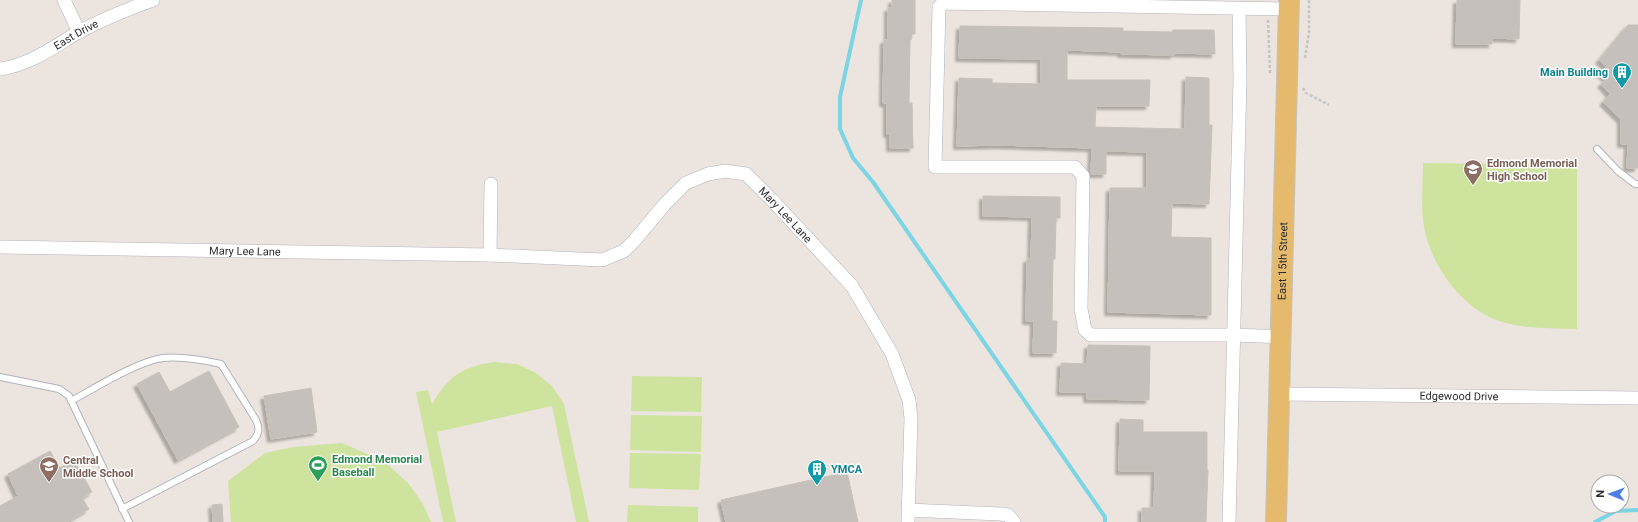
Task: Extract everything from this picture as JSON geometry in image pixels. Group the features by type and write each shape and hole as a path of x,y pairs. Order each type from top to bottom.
{"main road":[{"name":"East 15th Street","path":"1276,522 1282,337 1289,4"}],"street":[{"path":"64,0 79,32"},
{"name":"East Drive","path":"0,69 10,68 31,61 79,32 138,5 153,0"},
{"path":"1282,337 1234,335 1091,335 1085,330 1081,309 1083,176 1075,167 935,167 939,7 943,3 1239,9 1268,9 1289,4"},
{"path":"1229,522 1240,80 1239,9"},
{"name":"Mary Lee Lane","path":"0,247 490,255 602,260 624,251 664,205 686,183 708,174 724,171 746,174 852,286 892,354 907,393 911,418 908,516"},
{"path":"490,255 491,184"},
{"name":"Edgewood Drive","path":"1280,394 1638,398"},
{"path":"908,516 1000,514 1008,515 1014,522"}],"lane":[{"path":"1597,149 1618,171 1635,184 1638,184"},
{"path":"72,401 141,364 163,358 201,359 221,364 256,420 259,428 258,435 253,441 122,509"},
{"path":"0,377 59,389 70,396 129,522"}],"path":[{"path":"1305,60 1309,33 1309,0"},
{"path":"1268,9 1270,80"},
{"path":"1302,82 1306,93 1329,105"}],"green space":[{"path":"1423,163 1577,165 1577,329 1527,327 1508,324 1484,314 1459,294 1439,267 1431,252 1426,236 1422,214"},
{"path":"494,362 517,364 536,373 552,386 564,404 589,522 576,522 552,406 437,432 456,522 443,522 416,392 428,390 432,404 444,386 457,374 473,367"},
{"path":"632,376 702,377 701,412 631,411"},
{"path":"631,415 702,416 701,452 630,450"},
{"name":"Edmond Memorial Baseball","path":"342,443 385,462 409,484 423,504 431,522 231,522 228,481 265,453 293,447"},
{"path":"630,453 701,454 699,490 629,488"},
{"path":"628,505 698,507 698,522 627,522"}],"building":[{"path":"892,0 915,0 915,34 912,34 910,40 909,103 912,103 913,148 890,148 890,134 887,134 887,103 883,103 884,40 888,40 888,8 892,8"},
{"path":"1457,0 1520,0 1519,39 1492,38 1492,44 1456,44"},
{"name":"Main Building","path":"1628,25 1638,25 1638,168 1627,168 1628,144 1621,144 1621,120 1603,102 1610,94 1601,84 1607,79 1600,73 1606,67 1599,60"},
{"path":"960,26 1123,28 1123,31 1172,32 1173,30 1214,30 1215,54 1121,54 1121,52 1067,50 1067,80 1150,80 1149,106 1096,106 1095,127 1185,129 1186,77 1209,78 1209,125 1212,125 1209,204 1172,203 1171,237 1211,238 1211,315 1108,312 1110,188 1147,188 1147,152 1106,151 1106,174 1091,174 1092,148 999,145 957,146 959,78 992,79 992,83 1041,84 1041,59 959,58"},
{"path":"983,196 1060,197 1060,218 1056,218 1055,259 1053,259 1052,321 1057,321 1056,353 1033,353 1034,321 1026,321 1027,259 1031,259 1032,217 983,216"},
{"path":"1088,345 1150,346 1149,400 1087,399 1087,392 1060,392 1061,363 1087,364"},
{"path":"209,371 239,427 178,460 137,384 159,372 170,392"},
{"path":"311,388 317,432 271,439 264,396"},
{"path":"1120,419 1143,420 1143,432 1207,432 1208,470 1206,522 1142,522 1142,508 1154,508 1155,471 1119,471"},
{"name":"Central Middle School","path":"50,451 60,468 74,460 92,492 82,498 89,509 67,522 0,522 0,506 18,496 8,474"},
{"name":"YMCA","path":"847,472 858,522 726,522 721,500"},
{"path":"222,504 223,522 213,522 212,505"}],"waterway":[{"path":"861,0 840,97 840,129 853,158 873,182 1105,517 1105,522"},
{"path":"1595,522 1616,511 1638,510"}],"place":[{"name":"Main Building","path":"1622,89"},
{"name":"Edmond Memorial High School","path":"1473,186"},
{"name":"Edmond Memorial Baseball","path":"318,482"},
{"name":"Central Middle School","path":"49,483"},
{"name":"YMCA","path":"817,486"}]}
